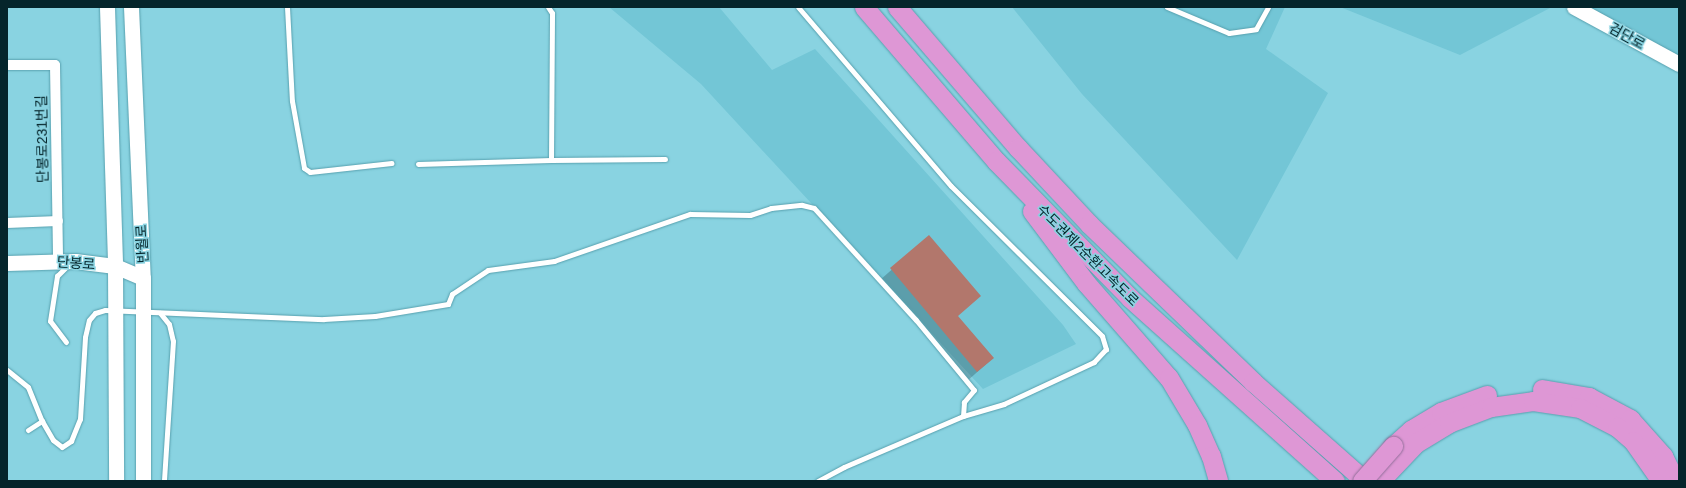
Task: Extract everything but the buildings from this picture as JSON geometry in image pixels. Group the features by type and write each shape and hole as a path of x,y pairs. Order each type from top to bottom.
{"highway":[{"name":"수도권제2순환고속도로","path":"864,7 996,161 1169,335 1335,481"},
{"name":"수도권제2순환고속도로","path":"897,7 1018,148 1089,224 1241,371 1363,481"},
{"path":"996,161 1086,283 1169,378 1197,425 1210,456 1218,481"},
{"path":"1363,481 1398,450 1425,420 1482,396 1522,389 1568,391 1589,397 1630,419 1663,456 1675,481"},
{"path":"1380,481 1398,450 1471,414 1512,403 1556,402 1580,408 1617,427 1637,446 1661,481"}],"main road":[{"name":"반월로","path":"108,7 115,266 116,481"},
{"name":"반월로","path":"131,7 144,278 144,481"},
{"name":"검단로","path":"1574,7 1679,64"},
{"name":"단봉로","path":"7,263 75,261 115,266 144,278"}],"street":[{"name":"단봉로231번길","path":"7,65 55,65 58,261"},
{"path":"7,223 58,221"}],"lane":[{"path":"287,7 292,102 304,168 310,172 392,163"},
{"path":"548,7 552,13 551,160"},
{"path":"798,7 951,186 1102,336 1106,349 1094,362 1004,404 963,416 822,480"},
{"path":"1167,7 1229,33 1256,29 1268,7"},
{"path":"418,164 551,160 664,159"},
{"path":"7,370 28,387 42,421 54,440 62,446 71,441 80,419 85,336 89,320 95,313 115,310 324,319 375,316 448,304 452,294 488,270 554,261 690,214 750,215 771,208 802,205 814,208 916,320 974,390 964,402 963,416"},
{"path":"66,342 52,325 50,317 57,276 65,266 75,261"},
{"path":"160,313 169,324 172,341 164,481"},
{"path":"28,430 42,421"}],"shaded area":[{"path":"609,7 719,7 772,70 815,49 1063,325 1076,344 983,389 701,84"},
{"path":"1012,7 1285,7 1266,49 1328,93 1237,260 1082,94"},
{"path":"1340,7 1552,7 1460,55"},
{"path":"1573,7 1679,7 1679,69"}]}
